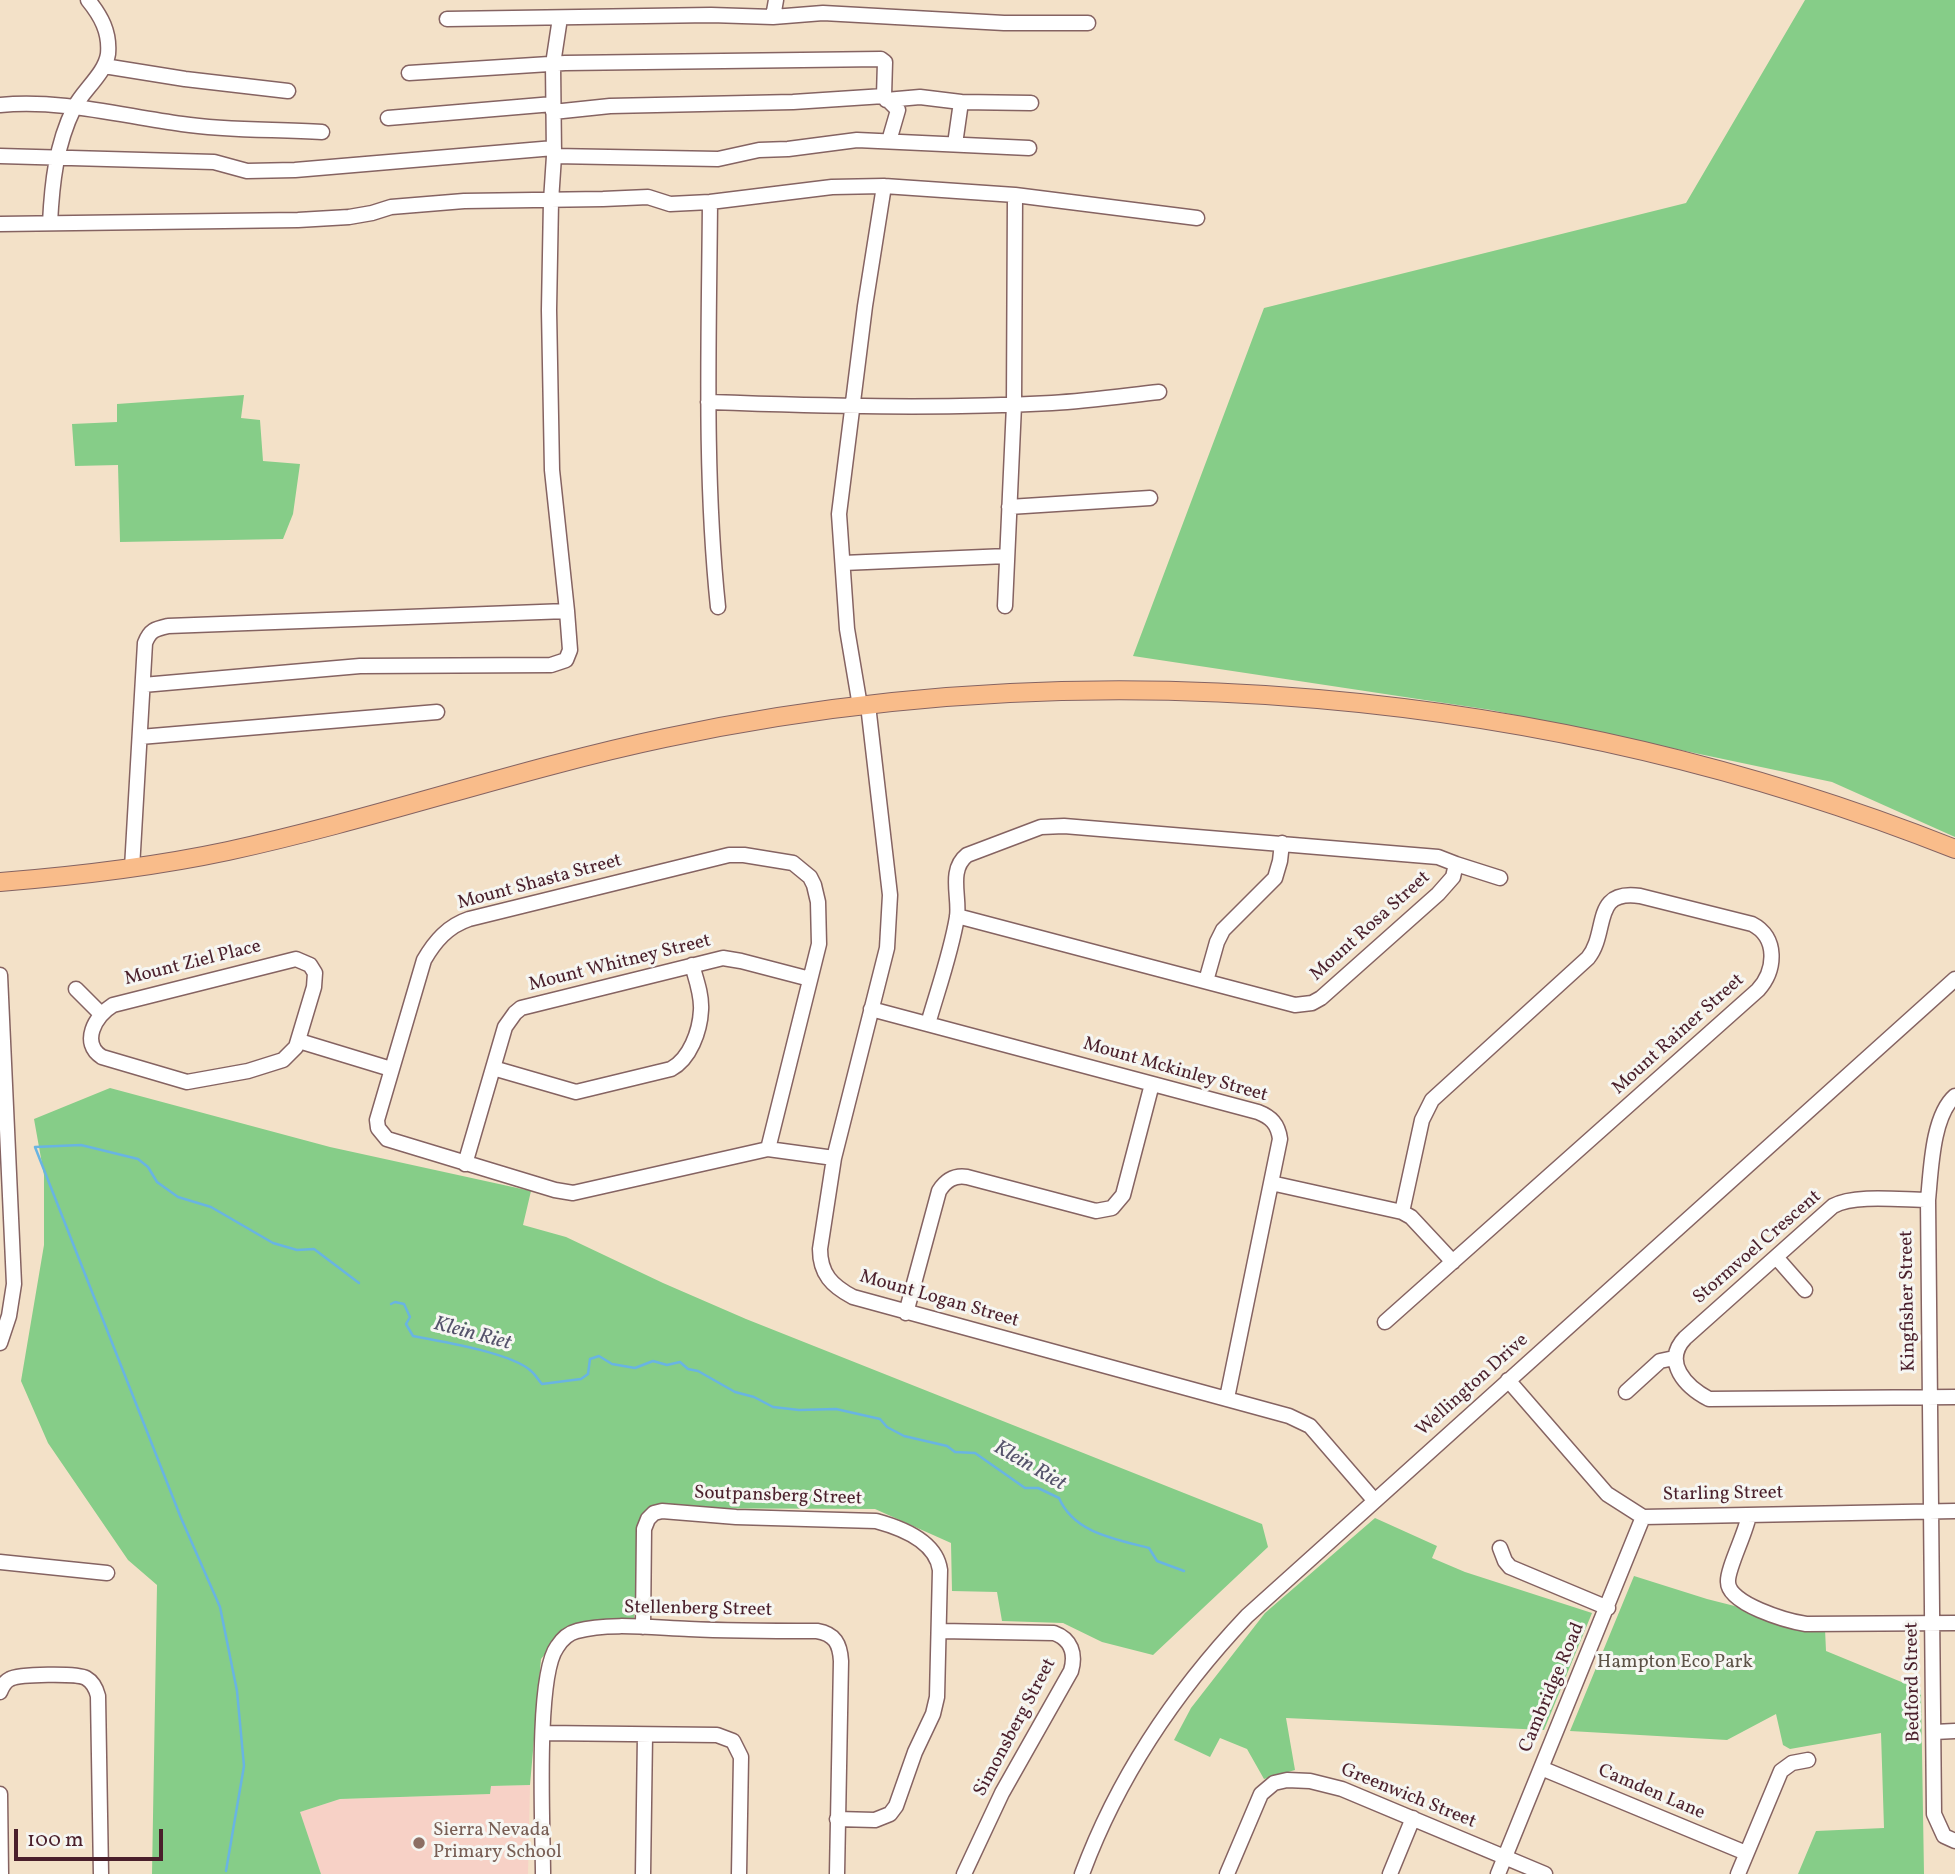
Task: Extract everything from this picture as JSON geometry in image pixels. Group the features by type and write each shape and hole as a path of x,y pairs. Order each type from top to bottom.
{"main road":[{"path":"0,883 132,867 229,851 562,762 729,725 864,706 1059,692 1204,692 1349,702 1437,713 1581,738 1685,762 1790,791 1955,849"}],"street":[{"path":"50,223 56,157 74,107 104,66 108,46 104,20 88,0"},
{"path":"773,17 776,0"},
{"path":"447,19 711,15 773,17 824,13 1004,23 1088,23"},
{"path":"143,685 360,666 559,663 566,660 570,650 552,470 550,310 553,64 560,18"},
{"path":"409,73 553,64 881,59 885,62 885,98 898,110 889,141"},
{"path":"104,66 288,91"},
{"path":"387,118 553,108 920,97 961,102 1031,103"},
{"path":"955,144 961,102"},
{"path":"0,105 22,103 74,107 186,125 322,132"},
{"path":"0,156 214,162 247,171 554,152 718,159 759,150 857,141 1029,148"},
{"path":"0,224 299,220 349,217 423,203 648,197 670,204 710,202 832,187 884,186 1015,195 1197,218"},
{"name":"Mount Logan Street","path":"884,186 865,306 839,513 846,629 864,706 883,824 890,915 887,947 834,1158 820,1262 831,1283 853,1297 1289,1416 1310,1426 1374,1500"},
{"path":"1005,606 1014,404 1015,195"},
{"path":"710,202 708,402 713,552 718,607"},
{"path":"708,402 854,407 1014,404 1054,403 1159,392"},
{"path":"1009,507 1150,498"},
{"path":"843,563 1007,556"},
{"path":"132,867 145,643 149,633 168,626 567,611"},
{"path":"139,737 437,712"},
{"name":"Mount Rosa Street","path":"928,1024 957,916 956,873 962,858 1041,827 1064,825 1282,843 1438,857 1456,864 1453,877 1447,885 1332,989 1312,1003 1295,1005 957,916"},
{"path":"1206,981 1223,930 1271,884 1278,868 1282,843"},
{"name":"Mount Shasta Street","path":"768,1149 820,930 814,885 810,877 793,863 729,855 486,914 456,924 431,947 424,960 377,1120 381,1133 398,1144 573,1193 768,1149 834,1158"},
{"path":"1456,864 1500,878"},
{"name":"Mount Rainer Street","path":"1385,1322 1765,983 1773,959 1767,938 1760,927 1640,896 1622,894 1614,898 1606,908 1595,947 1588,958 1432,1100 1422,1119 1402,1212"},
{"name":"Mount Whitney Street","path":"465,1164 505,1027 522,1008 723,958 810,979"},
{"name":"Mount Ziel Place","path":"101,1014 124,1000 301,960 310,965 316,978 299,1041"},
{"path":"493,1068 576,1093 671,1069 680,1064 689,1051 701,1011 692,965"},
{"path":"0,975 14,1284 9,1316 0,1343"},
{"name":"Wellington Drive","path":"1082,1874 1111,1808 1139,1755 1191,1680 1266,1597 1955,979"},
{"path":"76,989 101,1014 91,1035 92,1045 98,1055 187,1082 271,1065 290,1054 299,1041 391,1069"},
{"name":"Mount Mckinley Street","path":"871,1009 1258,1112 1273,1120 1278,1126 1280,1139 1227,1398"},
{"path":"906,1313 939,1191 946,1182 959,1176 967,1177 1096,1211 1112,1208 1123,1195 1152,1084"},
{"name":"Kingfisher Street","path":"1931,1512 1928,1200 1941,1115 1955,1096"},
{"path":"1271,1183 1402,1212 1411,1217 1453,1262"},
{"name":"Stormvoel Crescent","path":"1626,1392 1655,1364 1674,1358 1685,1338 1828,1209 1842,1201 1928,1200"},
{"path":"1776,1256 1805,1290"},
{"path":"1674,1358 1678,1370 1697,1392 1709,1399 1955,1397"},
{"name":"Starling Street","path":"1508,1380 1607,1494 1643,1517 1955,1511"},
{"name":"Soutpansberg Street","path":"643,1627 645,1524 654,1513 674,1511 736,1517 864,1519 887,1524 926,1543 936,1555 940,1570 936,1705 915,1752 896,1806 890,1814 883,1819 838,1819"},
{"name":"Bedford Street","path":"1931,1512 1934,1814 1944,1836 1955,1841"},
{"path":"1749,1515 1728,1583 1738,1600 1782,1618 1806,1624 1955,1623"},
{"name":"Cambridge Road","path":"1498,1874 1643,1517"},
{"path":"1500,1548 1510,1567 1608,1608"},
{"path":"0,1562 107,1573"},
{"name":"Stellenberg Street","path":"543,1874 543,1733 550,1661 570,1633 580,1630 643,1627 817,1631 835,1639 841,1649 837,1874"},
{"name":"Simonsberg Street","path":"940,1630 1054,1633 1063,1636 1074,1656 1071,1671 1002,1793 964,1874"},
{"path":"0,1692 4,1685 14,1678 75,1676 87,1679 95,1686 98,1696 101,1874"},
{"path":"1934,1732 1955,1731"},
{"path":"543,1733 717,1735 736,1745 741,1757 739,1874"},
{"path":"643,1874 645,1735"},
{"path":"1738,1874 1781,1771 1792,1763 1808,1760"},
{"name":"Camden Lane","path":"1541,1768 1746,1853"},
{"name":"Greenwich Street","path":"1227,1874 1261,1794 1274,1783 1287,1780 1320,1783 1413,1818 1545,1874"},
{"path":"0,1794 1,1874"},
{"path":"1390,1874 1413,1818"}],"shaded area":[{"name":"Sierra Nevada Primary School","path":"530,1785 528,1874 321,1874 299,1812 340,1799 490,1794 491,1786"}],"green space":[{"path":"1805,0 1955,0 1955,837 1832,782 1491,710 1133,656 1264,308 1686,203"},
{"path":"244,395 241,418 260,420 263,461 300,464 293,514 283,539 120,542 118,465 75,466 72,424 117,422 117,404"},
{"path":"110,1088 330,1147 531,1191 523,1225 566,1237 746,1319 1262,1524 1268,1547 1153,1655 1102,1642 1063,1623 1002,1621 997,1592 952,1591 951,1543 875,1509 654,1508 639,1522 634,1621 567,1628 541,1659 530,1785 491,1786 490,1794 340,1799 300,1812 321,1874 152,1874 157,1585 128,1560 48,1443 21,1381 44,1245 44,1175 34,1119"},
{"path":"1375,1518 1437,1546 1432,1558 1465,1572 1592,1613 1544,1730 1286,1718 1295,1770 1264,1779 1247,1749 1220,1738 1210,1757 1174,1740 1191,1708 1265,1613"},
{"name":"Hampton Eco Park","path":"1634,1576 1707,1599 1825,1629 1826,1651 1921,1690 1924,1874 1798,1874 1816,1831 1884,1828 1881,1733 1790,1749 1783,1745 1776,1714 1727,1740 1570,1731"}],"waterway":[{"path":"226,1871 244,1766 237,1691 220,1607 181,1518 35,1147 81,1145 138,1159 148,1167 157,1182 178,1197 211,1207 273,1243 297,1250 314,1249 359,1283"},
{"name":"Klein Riet","path":"391,1304 404,1304 410,1317 406,1324 413,1336 508,1359 531,1371 542,1384 581,1379 588,1374 590,1359 599,1356 612,1364 635,1368 653,1361 667,1365 680,1362 688,1369 698,1371 735,1392 754,1397 773,1407 799,1410 836,1409 880,1419 887,1427 904,1436 947,1446 955,1452 975,1453 1025,1488 1038,1488 1059,1498 1066,1510 1085,1527 1149,1548 1157,1561 1184,1571"}],"place":[{"name":"Sierra Nevada Primary School","path":"419,1843"}]}
